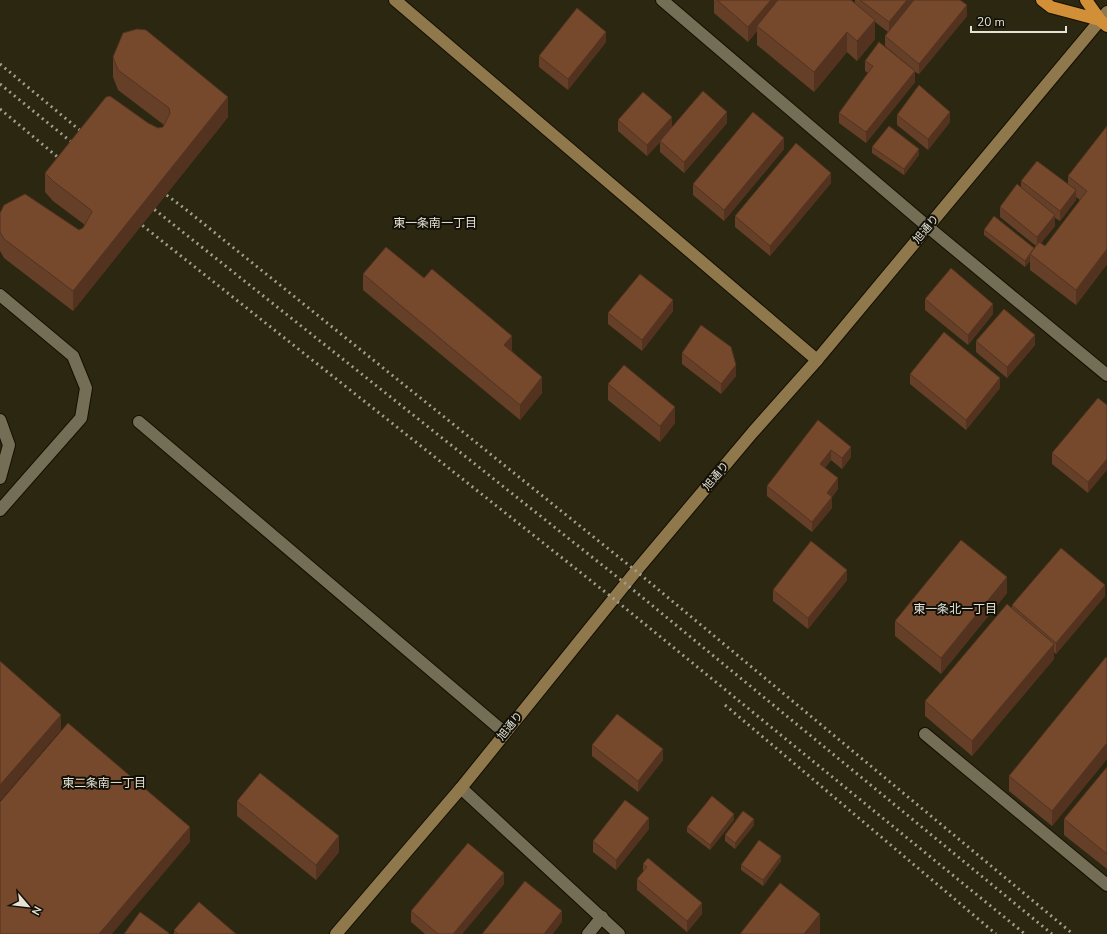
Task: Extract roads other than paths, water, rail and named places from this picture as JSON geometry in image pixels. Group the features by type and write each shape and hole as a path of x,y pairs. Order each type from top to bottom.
{"highway":[{"path":"1042,0 1051,7 1105,20"},
{"path":"1086,0 1105,20"}],"street":[{"path":"394,0 817,360"},
{"path":"662,0 928,227 1107,375"},
{"name":"旭通り","path":"336,934 461,788 636,571 1105,20"},
{"path":"0,295 73,356 86,388 81,418 0,510"},
{"path":"0,420 9,445 0,478"},
{"path":"139,422 505,733"},
{"path":"925,734 1107,885"},
{"path":"461,788 619,934"},
{"path":"588,934 602,918"}],"railway":[{"path":"0,64 88,137"},
{"path":"0,84 80,149"},
{"path":"0,109 66,164"},
{"path":"157,188 184,208 636,571 1073,934"},
{"path":"145,202 626,584 1052,934"},
{"path":"133,218 614,599 1025,934"},
{"path":"725,705 996,934"}],"district":[{"name":"東一条南一丁目","path":"435,223"},
{"name":"東一条北一丁目","path":"955,609"},
{"name":"東二条南一丁目","path":"104,783"}]}
